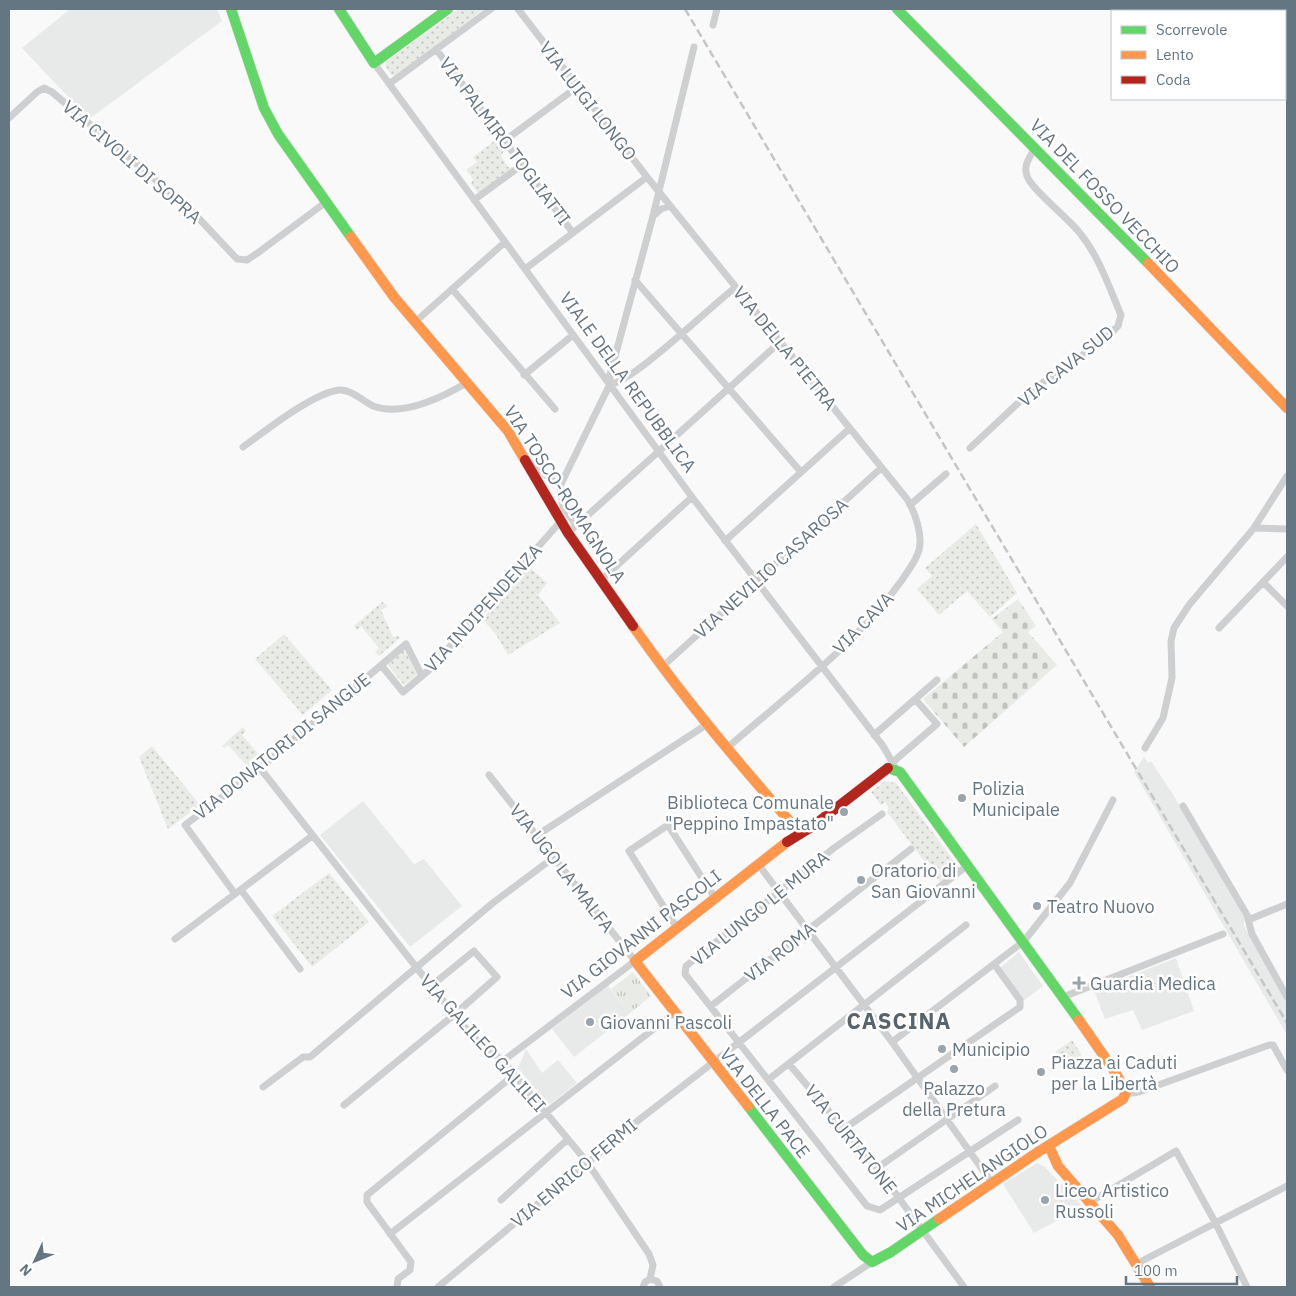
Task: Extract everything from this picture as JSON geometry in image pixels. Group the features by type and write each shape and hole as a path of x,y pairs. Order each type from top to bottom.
{"main road":[{"name":"VIA TOSCO-ROMAGNOLA","path":"231,9 267,115 326,202 373,269 415,322 508,431 568,533 662,667 706,725 800,833"},
{"name":"VIALE DELLA REPUBBLICA","path":"339,9 374,63"},
{"path":"374,63 448,9"},
{"name":"VIA DEL FOSSO VECCHIO","path":"897,9 1035,148 1287,408"},
{"path":"895,766 1024,940 1124,1087 1126,1094"},
{"name":"VIA GIOVANNI PASCOLI","path":"634,962 758,864 800,833 813,826 884,770 895,766"},
{"name":"VIA DELLA PACE","path":"634,962 863,1255 872,1262"},
{"name":"VIA MICHELANGIOLO","path":"872,1262 922,1232 992,1183 1123,1099 1126,1094"},
{"path":"1049,1146 1056,1164 1090,1202 1138,1263 1150,1287"},
{"path":"1029,1159 1040,1159 1056,1164"}],"street":[{"path":"389,84 490,9"},
{"name":"VIA LUIGI LONGO","path":"518,9 659,192"},
{"path":"713,25 717,9"},
{"path":"576,525 563,507 560,486 610,384 610,375 653,216 694,47"},
{"name":"VIA PALMIRO TOGLIATTI","path":"436,49 573,233"},
{"name":"VIALE DELLA REPUBBLICA","path":"374,63 692,497 874,735 895,766"},
{"path":"504,141 577,87"},
{"name":"VIA CIVOLI DI SOPRA","path":"9,118 37,92 44,88 52,92 190,209 237,259 247,260 326,202"},
{"name":"VIA CAVA SUD","path":"970,448 1032,390 1104,340 1120,321 1121,315 1090,248 1064,215 1029,180 1026,163 1035,148"},
{"path":"474,200 522,165"},
{"path":"526,270 647,178"},
{"name":"VIA DELLA PIETRA","path":"659,192 910,505"},
{"path":"653,216 661,209 670,206"},
{"path":"415,322 505,242"},
{"path":"635,280 683,333 727,389 801,472"},
{"path":"610,384 616,384 683,333 736,287"},
{"path":"452,289 555,409"},
{"path":"524,375 573,335"},
{"path":"568,533 780,342"},
{"path":"243,447 279,420 336,390 349,392 378,407 393,409 436,398 468,382"},
{"path":"725,541 849,429"},
{"path":"526,459 560,486"},
{"name":"VIA NEVILIO CASAROSA","path":"662,667 880,469"},
{"path":"910,505 946,474"},
{"path":"1145,748 1163,718 1173,666 1171,641 1174,628 1189,605 1254,528 1287,476"},
{"path":"600,581 692,497"},
{"name":"VIA CAVA","path":"726,749 821,666 878,612 914,563 920,541 910,505"},
{"name":"VIA INDIPENDENZA","path":"403,692 422,676 474,620 561,521"},
{"path":"1254,528 1287,528"},
{"path":"1220,628 1287,557"},
{"path":"1262,582 1287,606"},
{"name":"VIA DONATORI DI SANGUE","path":"238,892 186,827 260,768 406,644 422,676"},
{"name":"VIA DONATORI DI SANGUE","path":"381,665 403,692"},
{"path":"874,735 937,680"},
{"path":"895,766 937,724 916,699"},
{"path":"536,836 706,725"},
{"name":"VIA GALILEO GALILEI","path":"260,768 312,836 380,918 430,986 476,1039 503,1061 587,1162 650,1254 653,1267 646,1282"},
{"name":"VIA UGO LA MALFA","path":"488,775 634,962"},
{"path":"892,1042 1024,940 1070,883 1113,800"},
{"path":"1182,806 1248,920 1252,934 1287,997"},
{"name":"VIA LUNGO LE MURA","path":"882,814 686,966 685,974 867,1206 880,1210 1018,1120"},
{"path":"677,928 629,851 668,824 715,898"},
{"path":"175,939 312,836"},
{"name":"VIA ROMA","path":"711,1006 911,849"},
{"path":"263,1087 303,1057 310,1057 494,902 553,858"},
{"path":"758,864 865,1005 971,1150 992,1183"},
{"name":"VIA ENRICO FERMI","path":"438,1287 587,1162 712,1062 740,1043 968,865"},
{"path":"238,892 300,969"},
{"path":"1248,920 1287,904"},
{"path":"769,1079 966,925"},
{"path":"1063,997 1224,934"},
{"path":"344,1105 455,1014 497,976 474,951 430,986"},
{"name":"VIA GIOVANNI PASCOLI","path":"503,1061 634,962"},
{"path":"845,1128 1021,1006 1020,1000 994,964"},
{"path":"390,1234 674,1013"},
{"path":"1126,1094 1139,1092 1273,1045 1287,1070"},
{"name":"VIA CURTATONE","path":"790,1064 877,1168 964,1287"},
{"path":"397,1287 398,1279 412,1266 365,1198 514,1075"},
{"path":"877,1168 995,1086"},
{"path":"501,1200 568,1139"},
{"path":"1090,1202 1176,1151 1215,1222 1247,1287"},
{"path":"1138,1263 1287,1186"},
{"name":"VIA MICHELANGIOLO","path":"834,1287 872,1262"},
{"path":"638,1287 646,1282 657,1281 660,1287"}],"shaded area":[{"path":"70,9 217,9 222,21 89,119 22,48"},
{"path":"1144,757 1148,763 1151,761 1174,796 1244,917 1244,926 1287,1000 1287,1035 1134,772"},
{"path":"363,801 414,864 424,859 462,906 410,947 320,835"},
{"path":"1019,952 1043,986 1023,1001 1000,968"},
{"path":"1176,958 1194,1011 1142,1030 1133,1010 1105,1019 1094,990"},
{"name":"Giovanni Pascoli","path":"608,986 629,1014 574,1057 552,1029"},
{"path":"526,1049 542,1073 558,1060 577,1083 549,1105 518,1068"},
{"name":"Liceo Artistico Russoli","path":"1037,1163 1045,1167 1083,1207 1034,1233 1003,1184"}],"green space":[{"path":"459,9 484,9 396,76 391,75 385,65 387,61"},
{"path":"497,139 505,149 501,156 508,167 515,168 479,194 471,184 473,179 466,170 477,162 473,157"},
{"path":"976,524 1017,593 990,617 967,591 939,615 917,589 932,576 925,568"},
{"path":"528,566 547,583 538,595 560,623 508,655 495,633 482,619"},
{"path":"1018,599 1036,626 1028,632 1057,665 964,747 923,699 1003,632 992,619"},
{"path":"382,602 387,607 381,610 393,637 399,636 400,638 379,656 375,652 379,648 361,626 357,630 354,626"},
{"path":"284,634 332,690 303,715 255,659"},
{"path":"402,650 406,652 417,675 404,685 387,664"},
{"path":"243,727 246,731 242,735 259,755 265,751 267,754 244,772 242,770 247,766 228,745 224,748 222,746"},
{"path":"152,746 200,805 168,829 139,757"},
{"path":"885,781 896,783 959,868 940,882 929,868 932,866 927,860 925,862 887,812 889,808 885,802 881,805 871,792"},
{"path":"329,873 369,922 312,967 272,916"},
{"path":"633,972 651,996 629,1014 611,989"},
{"path":"1072,1040 1082,1055 1064,1066 1055,1052"}],"railway":[{"path":"685,9 1287,1023"}],"traffic: fast":[{"path":"231,9 264,108 278,134 351,237"},
{"path":"339,9 374,63 448,9"},
{"path":"897,9 1148,263"},
{"path":"888,768 900,772 1079,1020"},
{"path":"748,1106 863,1255 872,1262 891,1252 939,1219"}],"traffic: slow":[{"path":"351,237 394,297 508,431 525,460"},
{"path":"1148,263 1287,408"},
{"path":"633,626 672,680 756,783 800,833"},
{"path":"748,1106 635,961 787,842"},
{"path":"939,1219 1038,1152 1123,1099 1126,1092 1115,1072 1079,1020"},
{"path":"1049,1146 1058,1166 1118,1235 1150,1287"}],"traffic: jam":[{"path":"525,460 568,533 633,626"},
{"path":"787,842 813,826 888,768"}],"place":[{"name":"Polizia Municipale","path":"962,798"},
{"name":"Biblioteca Comunale \"Peppino Impastato\"","path":"844,812"},
{"name":"Oratorio di San Giovanni","path":"861,880"},
{"name":"Teatro Nuovo","path":"1037,906"},
{"name":"Guardia Medica","path":"1079,983"},
{"name":"Giovanni Pascoli","path":"590,1022"},
{"name":"Municipio","path":"942,1049"},
{"name":"Palazzo della Pretura","path":"954,1069"},
{"name":"Piazza ai Caduti per la Libertà","path":"1041,1072"},
{"name":"Liceo Artistico Russoli","path":"1045,1200"}],"district":[{"name":"CASCINA","path":"899,1020"}]}
